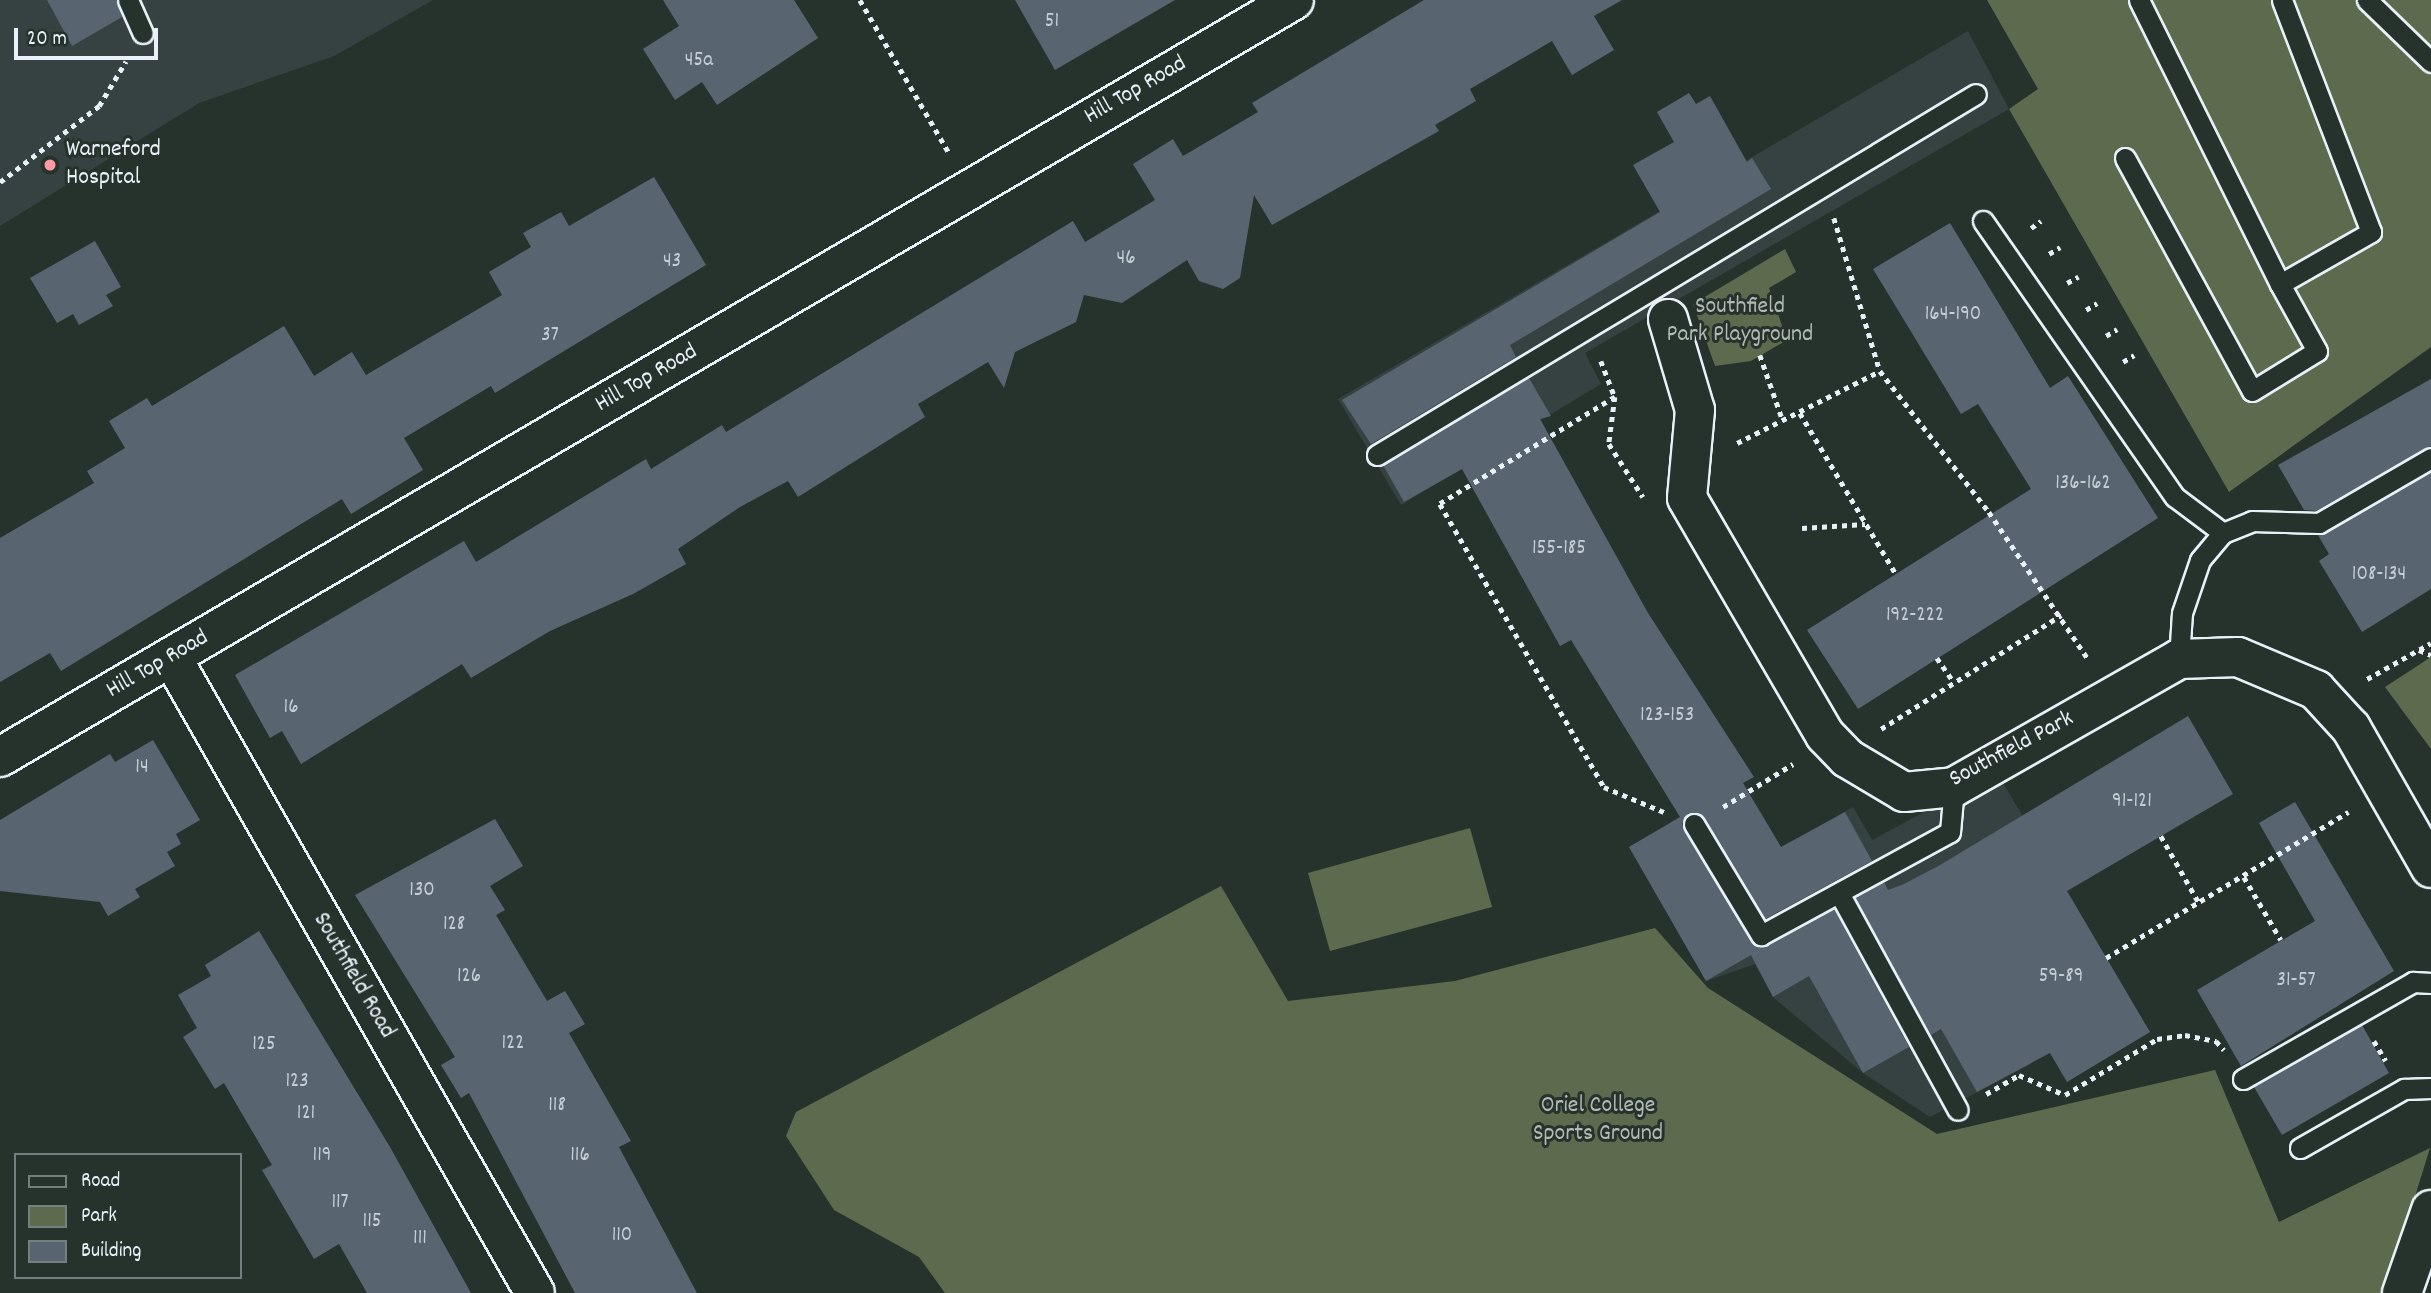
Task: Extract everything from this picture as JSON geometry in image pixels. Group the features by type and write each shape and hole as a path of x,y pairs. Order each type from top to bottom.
{"street":[{"name":"Hill Top Road","path":"0,757 1294,0"},
{"name":"Southfield Park","path":"1664,302 1695,410 1687,498 1836,746 1904,792 1954,787 2179,659 2238,657 2316,690 2351,728 2389,788 2431,868"},
{"name":"Southfield Road","path":"172,658 535,1293"},
{"path":"2402,1290 2431,1210"}],"lane":[{"path":"128,0 144,33"},
{"path":"2125,158 2252,391 2317,351 2280,284 2138,0"},
{"path":"2280,284 2371,232 2282,0"},
{"path":"2367,0 2431,62"},
{"path":"1377,455 1664,302 1820,186 1976,93"},
{"path":"1983,221 2175,497 2223,533"},
{"path":"2179,659 2182,613 2196,574 2223,533 2252,521 2319,523 2431,458"},
{"path":"1694,824 1760,934 1950,832 1954,787"},
{"path":"1839,893 1958,1110"},
{"path":"2243,1079 2413,982 2431,983"},
{"path":"2300,1148 2404,1089 2431,1088"}],"path":[{"path":"860,0 971,190"},
{"path":"0,182 99,106 144,33"},
{"path":"1820,186 1880,371 2061,615 2111,696"},
{"path":"1760,355 1783,421"},
{"path":"1692,440 1703,452 1783,421 1880,371"},
{"path":"1615,397 1440,504 1604,787 1661,809 1680,832 1795,762 1836,746 1954,682 2061,615"},
{"path":"1800,413 1896,574"},
{"path":"1802,528 1865,524"},
{"path":"2366,679 2431,643"},
{"path":"2418,650 2431,654"},
{"path":"1937,658 1954,682"},
{"path":"2106,958 2389,788"},
{"path":"2161,836 2199,903"},
{"path":"2244,877 2281,940"},
{"path":"1958,1110 2019,1075 2065,1096 2157,1039 2185,1035 2216,1041 2243,1079"},
{"path":"2374,1041 2392,1071"}],"shaded area":[{"name":"Warneford Hospital","path":"0,0 433,0 334,56 199,103 0,226"},
{"path":"1968,31 2009,109 1585,353 1601,384 1401,505 1338,399"},
{"path":"1997,773 2052,865 1953,920 2031,1064 1930,1117 1863,1073 1773,997 1755,964 1706,981 1629,847 1666,826 1676,841 1752,800 1780,849 1853,807 1872,840"}],"green space":[{"path":"1987,0 2431,0 2431,347 2229,492 2009,109 2038,89"},
{"name":"Southfield Park Playground","path":"1785,249 1796,272 1769,288 1787,340 1751,361 1715,366 1693,304"},
{"path":"2431,657 2431,749 2385,687"},
{"path":"1470,828 1492,907 1330,951 1308,873"},
{"name":"Oriel College Sports Ground","path":"1221,886 1288,1001 1455,981 1655,928 1708,988 1937,1134 2215,1070 2279,1222 2430,1148 2385,1293 945,1293 919,1257 834,1210 786,1136 796,1112"}],"building":[{"path":"47,0 116,0 122,17 72,46"},
{"path":"663,0 794,0 818,38 717,105 702,82 675,100 643,49 679,26"},
{"path":"1015,0 1175,0 1055,70"},
{"path":"1424,0 1622,0 1594,16 1614,50 1572,75 1552,41 1470,89 1476,101 1435,125 1439,131 1272,225 1254,195 1240,278 1223,289 1199,281 1187,260 1122,303 1084,295 1076,322 1015,352 1004,388 988,362 918,404 925,417 798,497 788,481 740,507 678,549 686,564 633,594 550,631 471,678 462,664 301,764 282,731 270,738 235,675 464,541 476,562 646,459 651,469 722,425 726,432 1073,221 1085,242 1155,200 1133,164 1173,139 1183,156 1258,112 1252,103"},
{"path":"1689,93 1696,104 1710,96 1747,162 1752,158 1771,189 1510,345 1516,357 1371,444 1342,400 1660,212 1633,165 1674,142 1657,112"},
{"path":"654,177 706,265 495,393 491,386 404,438 423,470 351,514 342,499 61,671 50,653 0,682 0,538 94,483 87,471 125,448 109,421 147,398 152,406 284,326 314,376 352,352 366,375 502,295 489,272 531,247 523,233 561,212 569,226"},
{"path":"1950,223 2050,388 2068,376 2158,518 1858,709 1807,630 2031,489 1978,404 1961,414 1873,269"},
{"path":"95,241 121,287 106,295 113,306 79,325 73,314 57,323 30,278"},
{"path":"1529,378 1551,416 1540,419 1648,613 1754,777 1743,783 1781,847 1845,812 1872,861 1765,919 1704,817 1688,813 1682,824 1754,945 1767,946 1834,909 1909,1047 1863,1073 1809,976 1773,997 1751,955 1706,981 1629,847 1680,817 1571,640 1560,646 1462,469 1404,502 1383,465"},
{"path":"2431,379 2431,446 2316,511 2304,510 2278,465"},
{"path":"2431,472 2431,589 2362,632 2319,561 2329,554 2318,535"},
{"path":"2188,716 2233,794 2067,891 2150,1032 2067,1082 2050,1053 1977,1092 1941,1029 1931,1035 1855,897 1884,882 1888,890 1904,884 1940,865"},
{"path":"153,740 200,820 176,834 181,844 167,852 175,866 135,889 140,897 108,916 100,902 0,891 0,820 110,754 115,762"},
{"path":"2295,802 2394,971 2241,1066 2197,990 2315,921 2259,823"},
{"path":"495,819 523,866 490,886 505,910 496,915 547,1001 565,991 585,1024 569,1033 631,1141 619,1147 697,1293 575,1293 469,1093 461,1098 441,1065 455,1057 355,895"},
{"path":"259,931 390,1147 471,1293 367,1293 339,1244 314,1259 262,1170 272,1165 224,1083 215,1089 183,1037 197,1028 178,995 211,976 205,965"},
{"path":"2362,1025 2389,1073 2282,1135 2254,1087"}],"place":[{"name":"Warneford Hospital","path":"50,165"}]}
